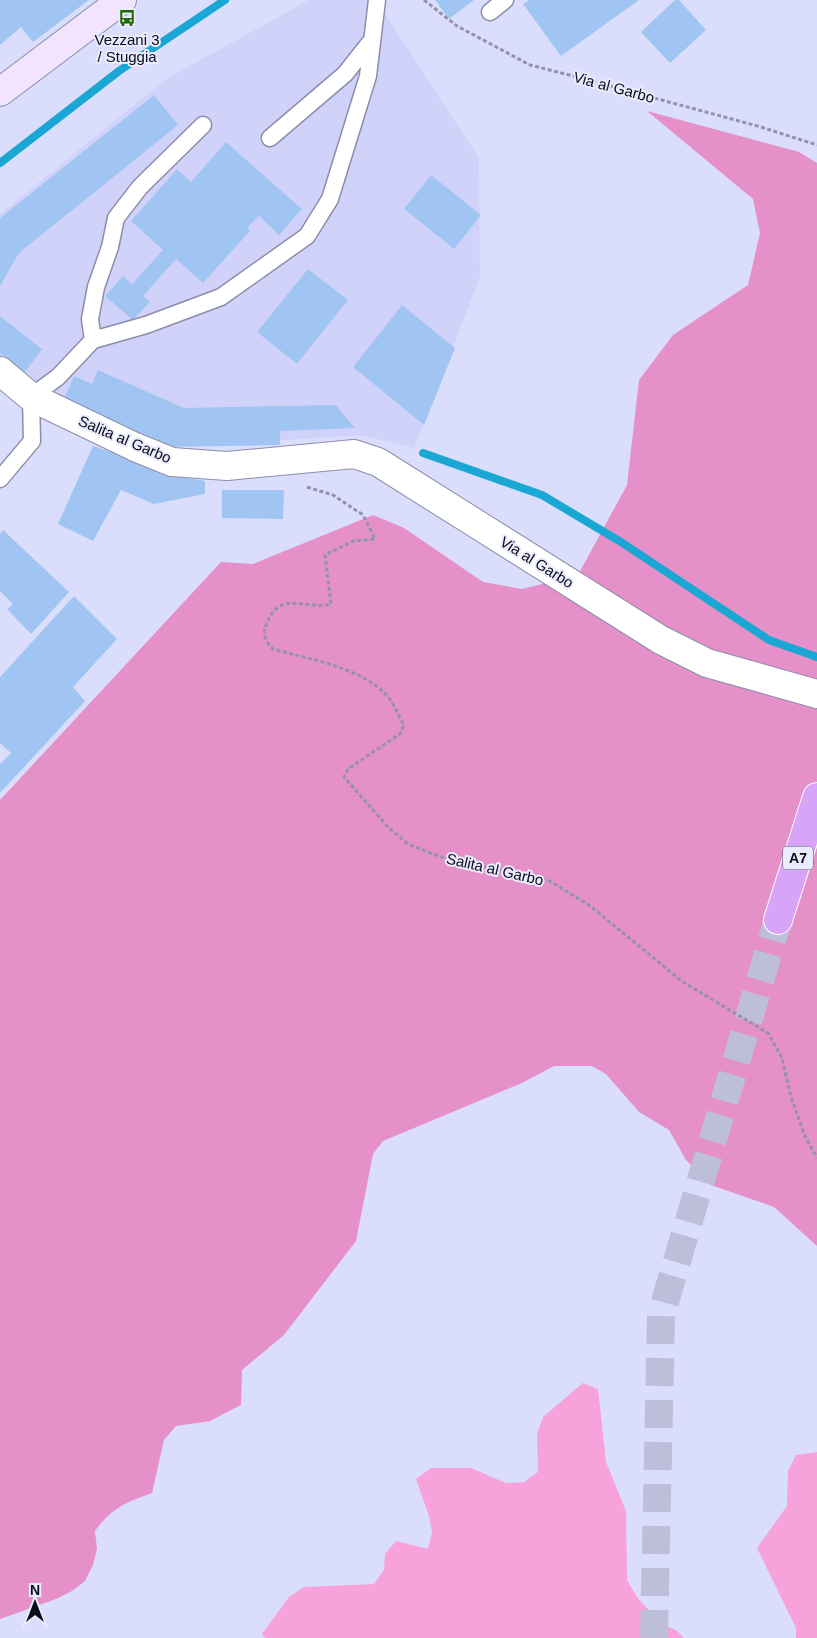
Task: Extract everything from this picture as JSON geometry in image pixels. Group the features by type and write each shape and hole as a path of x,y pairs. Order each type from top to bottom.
{"highway":[{"name":"A7","path":"778,920 817,797"}],"street":[{"path":"0,92 122,0"},
{"name":"Salita al Garbo","path":"0,371 31,397 135,447 172,462 227,466 254,463"},
{"name":"Via al Garbo","path":"254,463 354,454 378,462 661,640 707,664 817,694"}],"lane":[{"path":"0,479 32,441 31,397 58,377 93,340 146,325 221,297 307,236 330,199 368,76 378,0"},
{"path":"490,12 505,0"},
{"path":"270,138 345,74 372,40"},
{"path":"93,340 90,319 96,287 110,247 116,218 140,187 203,125"}],"path":[{"name":"Via al Garbo","path":"424,0 457,26 530,65 761,127 817,146"},
{"name":"Salita al Garbo","path":"306,487 333,495 363,515 375,539 353,541 325,556 331,604 321,606 296,602 279,606 269,617 264,629 266,642 273,649 350,670 367,678 389,698 404,725 400,734 348,769 344,777 388,827 408,844 459,863 506,870 548,880 589,905 683,982 768,1033 782,1058 790,1093 804,1134 817,1158"}],"shaded area":[{"path":"309,0 376,0 479,158 480,277 414,448 360,435 287,440 165,441 42,391 0,358 0,214 166,79"},
{"path":"647,111 799,152 817,163 817,1246 774,1207 711,1185 686,1160 669,1130 639,1112 606,1074 592,1066 554,1066 522,1083 383,1141 373,1154 356,1241 284,1335 242,1370 241,1405 210,1421 176,1426 164,1440 152,1493 114,1511 95,1531 97,1549 93,1565 85,1581 72,1591 56,1599 0,1619 0,800 221,562 253,564 373,515 404,528 483,582 522,589 578,575 627,485 639,380 673,335 748,285 760,233 753,199"},
{"path":"583,1383 598,1389 606,1462 626,1511 627,1580 637,1597 660,1623 676,1630 684,1638 265,1638 262,1634 289,1597 304,1587 374,1584 384,1570 385,1554 396,1541 428,1549 432,1532 429,1516 416,1479 431,1468 471,1468 506,1483 524,1482 538,1472 537,1435 543,1417"},
{"path":"817,1452 817,1638 796,1638 796,1628 757,1548 787,1506 788,1471 796,1455"}],"building":[{"path":"0,0 89,0 33,42 21,27 0,45"},
{"path":"435,0 474,0 449,19"},
{"path":"529,0 639,0 561,56 523,4"},
{"path":"675,0 679,0 706,30 670,63 641,32"},
{"path":"154,95 178,125 19,253 0,286 0,218"},
{"path":"226,142 302,209 279,235 259,216 247,228 250,231 203,283 176,259 143,296 150,302 133,320 105,296 123,276 132,284 163,250 131,221 177,169 191,182"},
{"path":"431,175 481,215 454,249 404,209"},
{"path":"308,269 348,300 297,364 257,332"},
{"path":"402,305 455,348 424,425 353,367"},
{"path":"0,316 42,349 25,372 0,353"},
{"path":"98,370 184,408 336,405 355,428 280,431 280,445 163,447 62,403 74,376 92,384"},
{"path":"93,446 136,460 172,475 205,481 205,494 154,504 121,490 93,541 58,524"},
{"path":"222,490 284,490 283,519 222,518"},
{"path":"3,530 69,592 31,634 7,609 13,604 0,591 0,534"},
{"path":"74,596 117,639 73,687 85,701 0,793 0,764 11,753 0,743 0,677"}],"waterway":[{"path":"0,163 119,71 225,0"},
{"path":"423,453 542,495 621,542 769,640 817,657"}],"tunnel":[{"path":"654,1638 661,1315 778,920"}],"place":[{"name":"Vezzani 3 / Stuggia","path":"127,18"}]}
